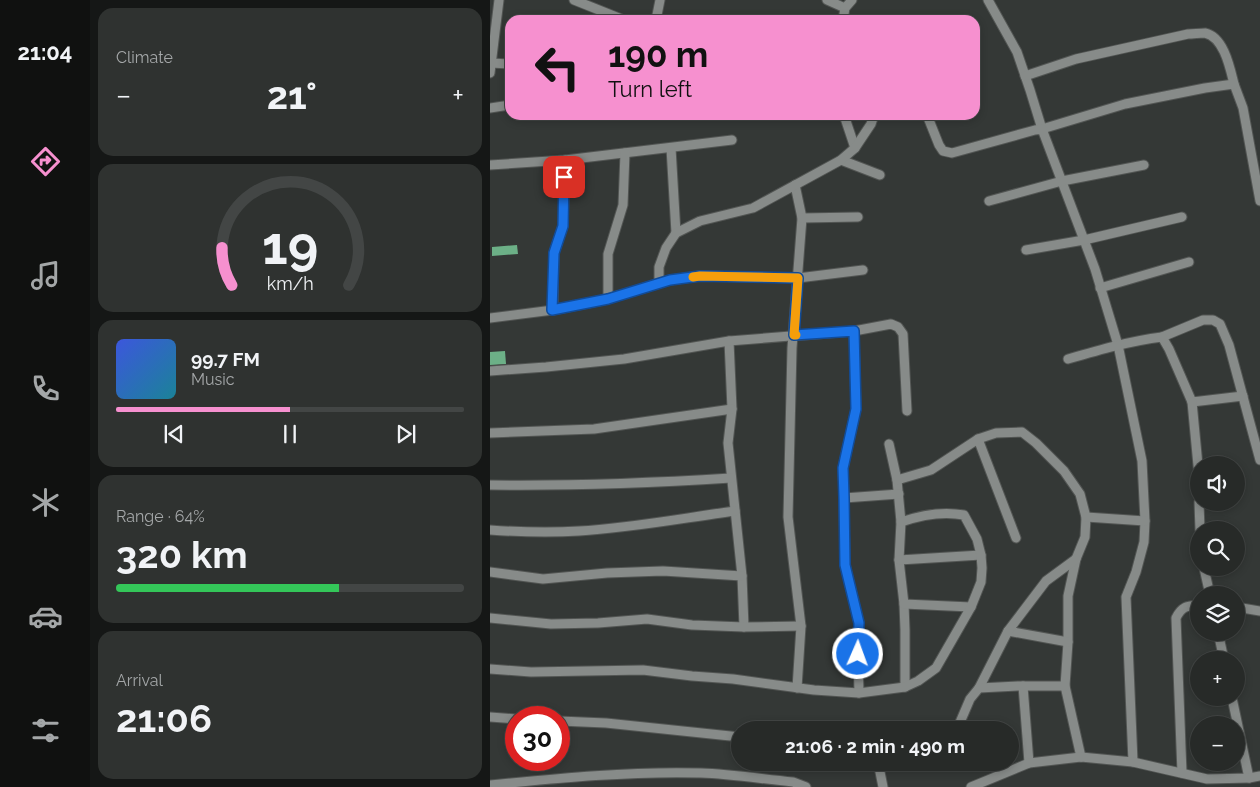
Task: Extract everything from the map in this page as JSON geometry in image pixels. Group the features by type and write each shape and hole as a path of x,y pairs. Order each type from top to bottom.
{"street":[{"path":"499,0 491,68 505,65"},
{"path":"574,0 612,15"},
{"path":"657,15 660,0"},
{"path":"827,0 846,8"},
{"path":"844,15 846,8 852,0"},
{"path":"988,0 1017,52 1042,129 1084,240 1118,345 1142,461 1145,521 1144,542 1136,572 1126,597 1133,762"},
{"path":"1026,76 1076,59 1188,34 1206,34 1213,37 1220,44 1227,59 1243,108 1260,201"},
{"path":"929,120 943,151 952,153 1042,129 1124,104 1234,84"},
{"path":"490,108 505,106"},
{"path":"846,120 855,148"},
{"path":"660,283 659,267 666,248 676,233 700,221 753,208 841,160 855,148 872,120"},
{"path":"490,165 565,160 732,140"},
{"path":"671,148 676,233"},
{"path":"608,299 608,254 624,205 625,153"},
{"path":"552,310 554,253 563,226 565,160"},
{"path":"841,160 880,175"},
{"path":"989,201 1062,181 1144,165"},
{"path":"794,185 802,218 792,348 788,518 801,626 797,688"},
{"path":"802,218 858,217"},
{"path":"1026,250 1084,240 1182,217"},
{"path":"1100,288 1188,262"},
{"path":"490,318 552,310 608,299 670,280 700,276 798,278 863,270"},
{"path":"1068,359 1118,345 1148,338 1162,337 1203,320 1217,321 1229,345 1260,460"},
{"path":"490,371 624,359 729,341 854,331 891,324 898,327 903,334 907,411"},
{"path":"854,331 856,409 843,468 845,565 859,623 859,694"},
{"path":"1162,337 1192,402 1197,456"},
{"path":"729,341 732,409 728,443 742,576 744,627"},
{"path":"1192,402 1242,396"},
{"path":"490,433 594,428 732,409"},
{"path":"897,480 931,470 978,439 996,433 1022,432 1064,471 1080,494 1086,517 1085,538 1076,559 1068,596 1068,642 1065,686 1080,757"},
{"path":"978,439 1016,538"},
{"path":"889,444 897,480 901,522 899,560 904,604 905,688"},
{"path":"490,485 529,486 731,478"},
{"path":"844,498 899,494"},
{"path":"490,530 576,532 735,511"},
{"path":"490,670 531,672 642,670 859,694 905,688 936,668 971,607 980,582 982,555 977,539 964,515 940,513 915,517 901,522"},
{"path":"1086,517 1145,521"},
{"path":"899,560 982,555"},
{"path":"961,721 970,699 980,688 1008,631 1046,581 1076,559"},
{"path":"490,572 544,579 607,573 663,571 742,576"},
{"path":"904,604 971,607"},
{"path":"1182,773 1176,618 1179,611 1190,606"},
{"path":"1245,608 1260,611"},
{"path":"490,618 551,624 647,619 692,625 744,627 801,626"},
{"path":"1008,631 1068,642"},
{"path":"1023,686 1029,763"},
{"path":"980,688 1065,686"},
{"path":"1234,706 1250,778"},
{"path":"490,717 505,718"},
{"path":"570,721 606,723 731,736"},
{"path":"971,787 1029,763 1080,757 1133,762 1207,779 1260,776"},
{"path":"880,771 883,787"},
{"path":"490,785 596,776 703,773 793,782 806,787"}],"building":[{"path":"517,245 518,254 492,256 492,247"},
{"path":"505,351 506,364 490,365 490,352"}],"slow traffic":[{"path":"693,277 798,278 794,335 796,335"}],"route":[{"path":"564,177 563,226 554,253 552,310 608,299 670,280 700,276 798,278 794,335 854,331 856,409 843,468 845,565 859,623 858,654"}]}
